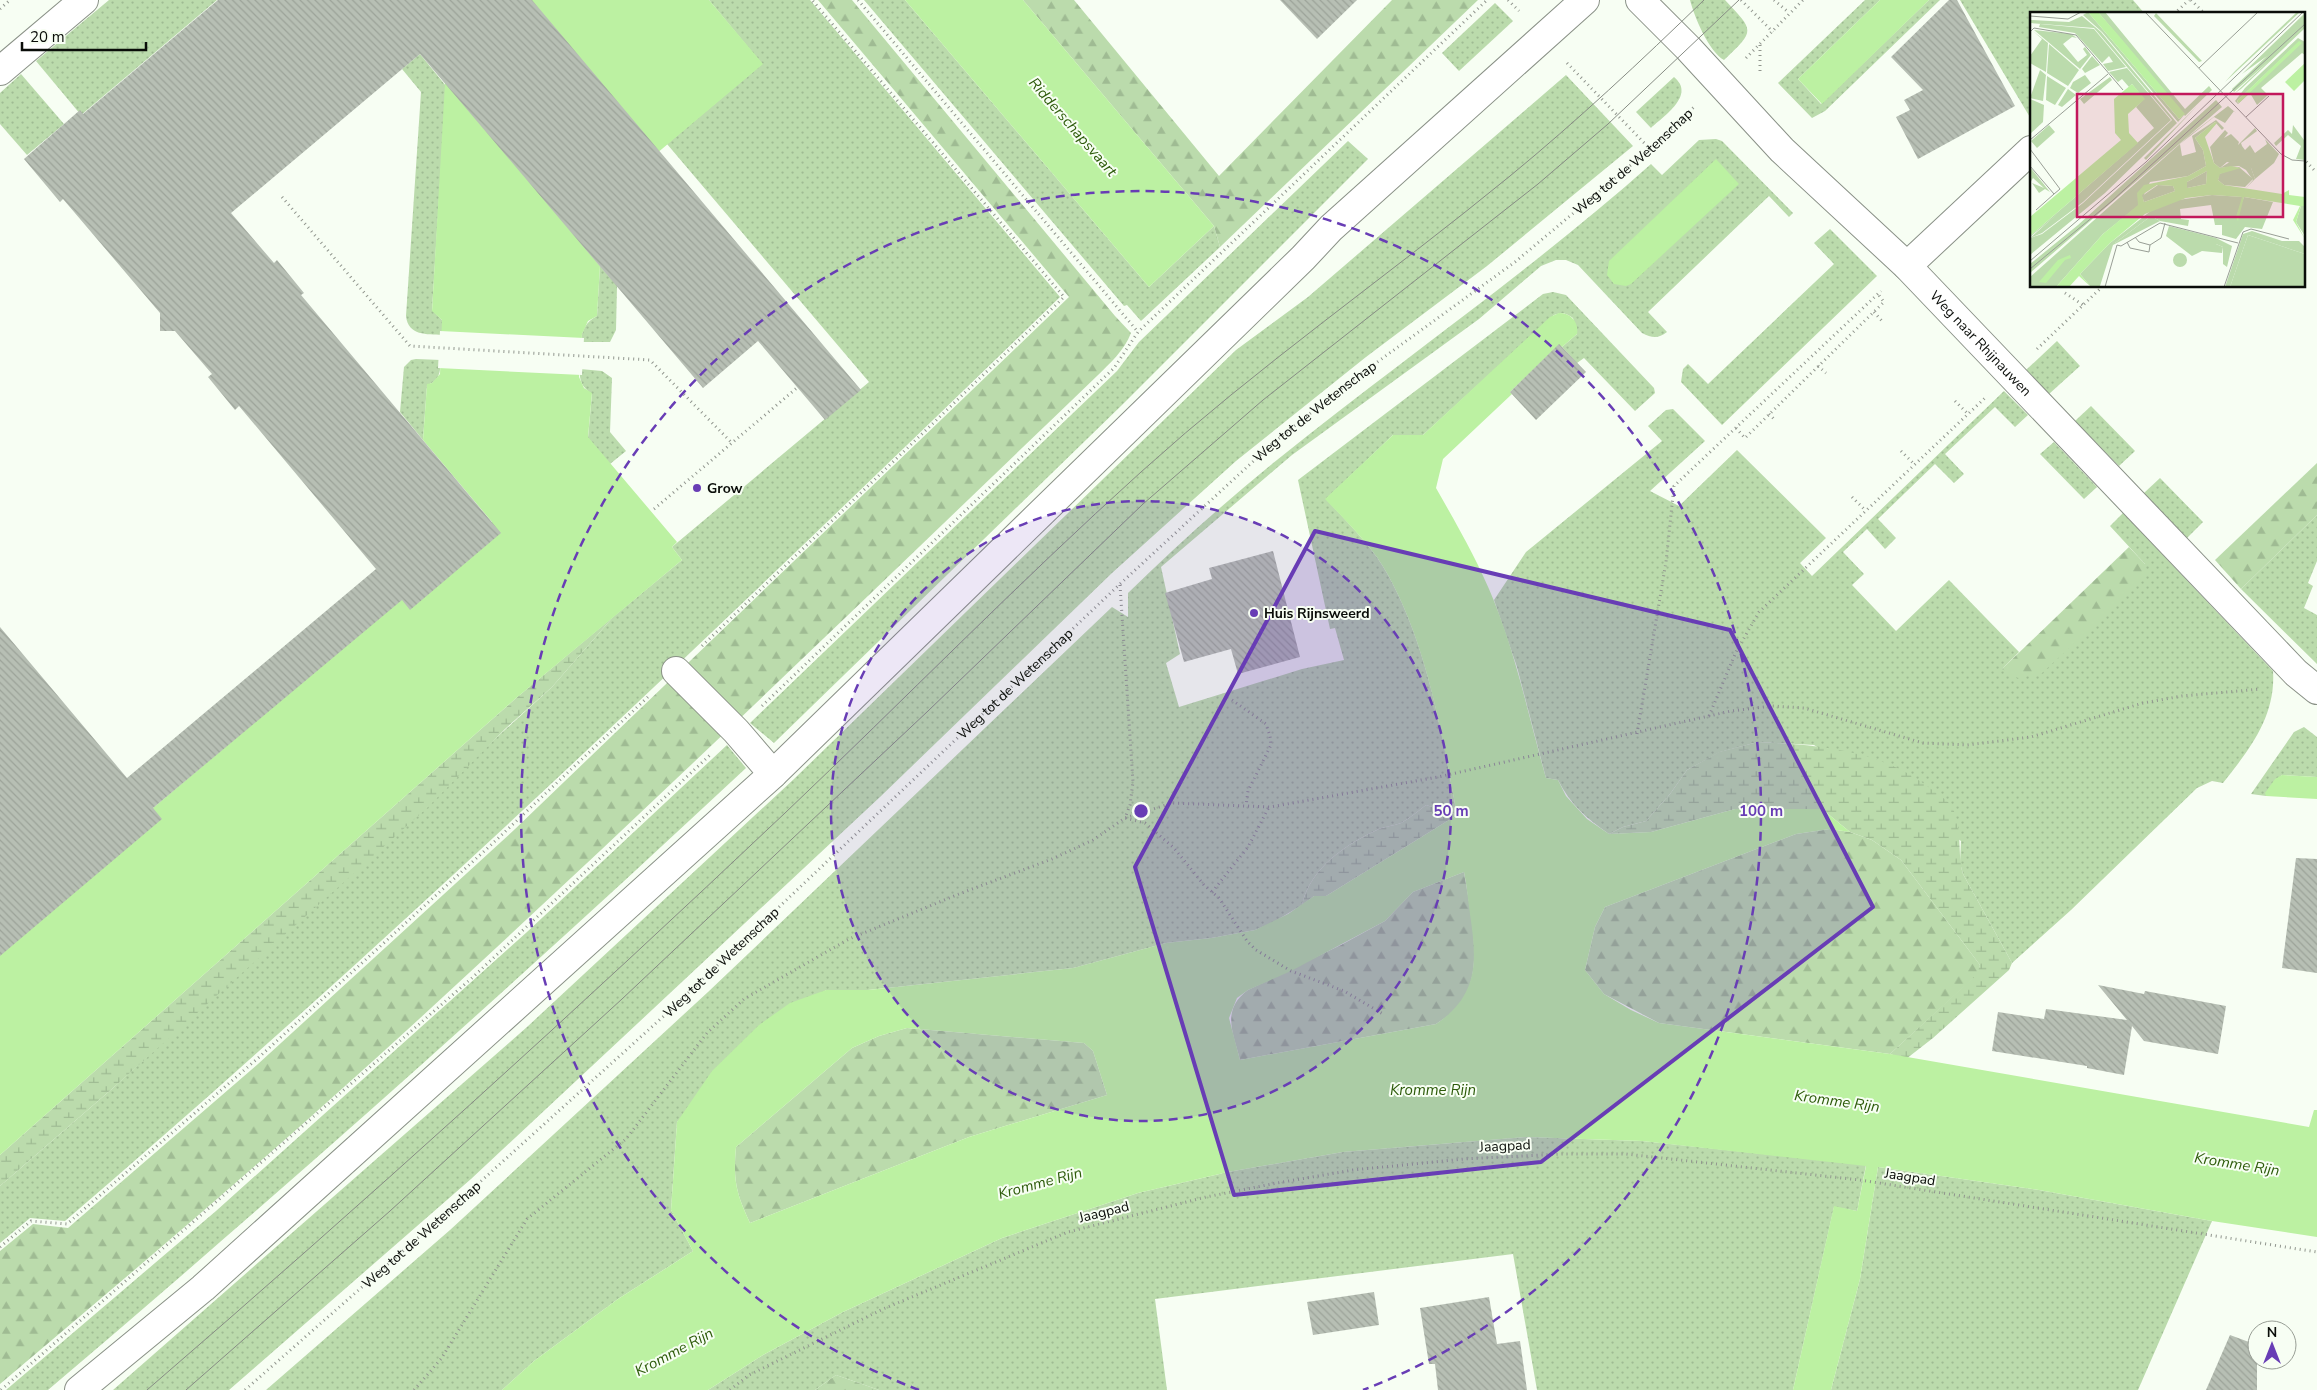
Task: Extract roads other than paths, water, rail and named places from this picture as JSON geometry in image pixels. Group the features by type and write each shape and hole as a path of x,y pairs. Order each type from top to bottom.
{"main road":[{"path":"0,71 84,0"},
{"path":"79,1390 203,1288 773,774 1303,258 1331,228 1585,0"},
{"name":"Weg naar Rhijnauwen","path":"1640,0 1782,150 1907,266 2306,682"},
{"path":"1907,266 2030,151"},
{"path":"676,671 736,731 773,774"}],"water":[{"path":"484,0 709,0 763,64 568,228 600,266 597,316 588,321 582,334 579,377 584,388 592,393 588,437 677,542 672,547 682,560 515,699 0,1155 0,937 492,522 423,440 427,384 432,383 440,374 442,320 432,311 445,83"},
{"name":"Ridderschapsvaart","path":"905,0 1023,0 1214,226 1149,287"},
{"path":"1880,0 1929,0 1822,104 1798,79"},
{"path":"1716,159 1739,184 1631,284 1626,286 1614,284 1607,275 1609,261"},
{"name":"Kromme Rijn","path":"1559,313 1570,316 1577,326 1577,334 1562,347 1559,345 1510,392 1512,394 1443,459 1436,488 1474,557 1494,601 1516,666 1546,778 1558,780 1566,796 1587,819 1609,834 1651,832 1735,809 1822,809 1850,832 1830,829 1796,834 1605,907 1595,927 1585,970 1604,994 1631,1010 1659,1023 1890,1054 2309,1127 2314,1110 2317,1110 2317,1237 2212,1221 2039,1190 1878,1167 1860,1279 1831,1390 1793,1390 1834,1206 1857,1211 1866,1166 1642,1141 1526,1137 1343,1152 1228,1172 1138,1193 1002,1238 843,1312 763,1355 708,1390 502,1390 534,1361 618,1299 693,1251 671,1210 677,1122 712,1071 759,1025 790,1003 826,990 868,990 1073,968 1166,943 1211,938 1255,930 1288,914 1314,896 1326,896 1457,815 1432,692 1414,632 1402,603 1388,575 1375,555 1325,499 1393,435 1423,435 1550,317","holes":["1464,872 1474,947 1474,962 1468,989 1450,1013 1436,1024 1240,1060 1229,1018 1237,998 1248,990 1291,971 1385,921 1413,892","907,1028 1084,1043 1093,1051 1107,1095 969,1137 750,1223 741,1203 735,1178 736,1147 852,1048 879,1036"]},
{"path":"2282,775 2317,777 2317,799 2266,796 2265,793 2275,779"}],"tram line":[{"path":"147,1390 389,1177 628,960 785,813 1051,556 1141,472 1231,395 1464,213 1535,155 1657,46 1704,0"},
{"path":"186,1390 390,1211 622,999 928,711 1143,504 1263,400 1538,184 1608,124 1739,0"}],"place":[{"name":"Grow","path":"697,488"},
{"name":"Huis Rijnsweerd","path":"1254,613"}]}
